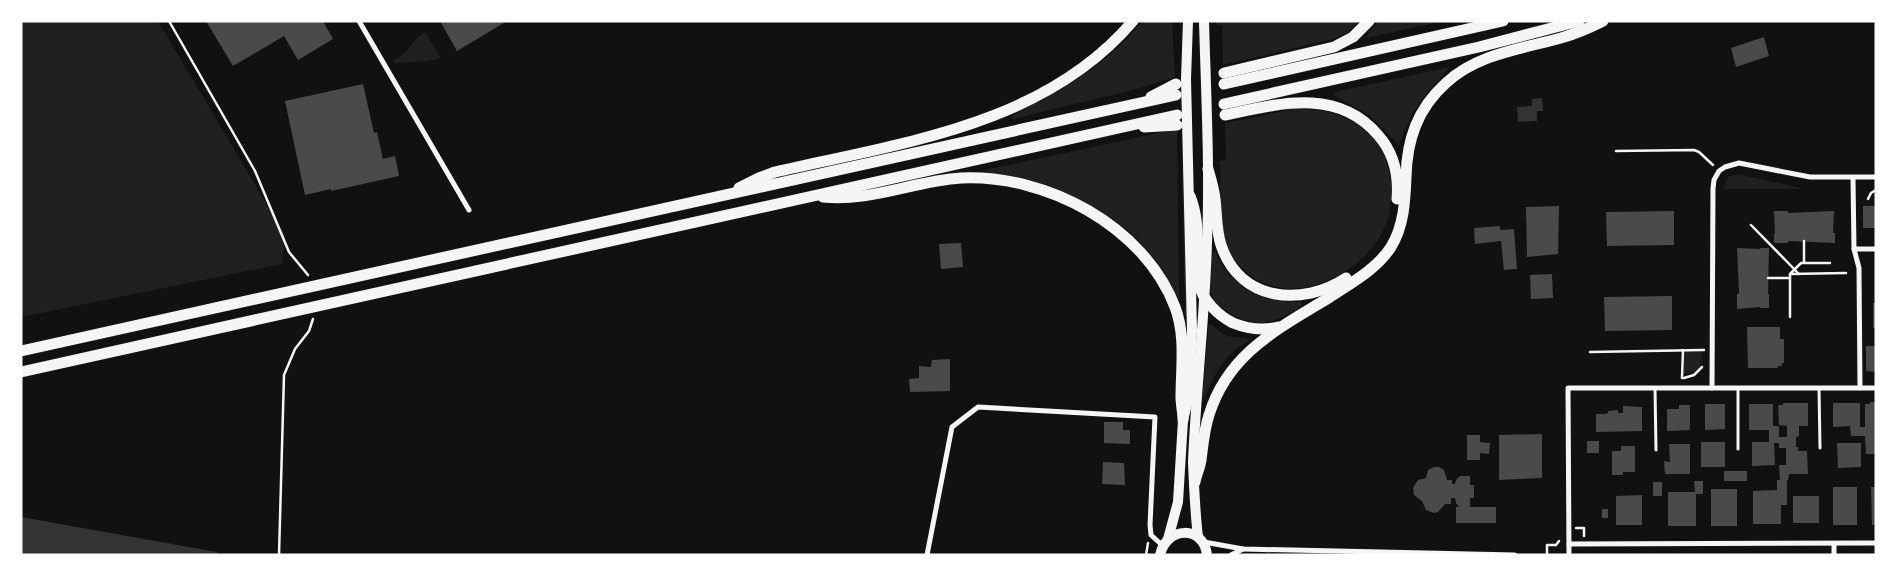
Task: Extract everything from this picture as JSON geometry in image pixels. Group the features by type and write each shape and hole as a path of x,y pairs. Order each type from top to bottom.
{"highway":[{"path":"713,198 737,189 766,174 934,136 1005,112 1045,91 1086,65 1112,44 1133,21"},
{"path":"1369,21 1353,37 1334,47 1224,78 1503,21"},
{"path":"1208,166 1215,198 1218,233 1224,254 1242,277 1257,288 1286,296 1299,296 1330,288 1373,256 1384,243 1393,224 1398,190 1394,162 1380,137 1356,116 1334,106 1308,103 1224,110 1579,21"},
{"path":"1195,482 1208,418 1222,384 1236,364 1253,347 1361,276 1382,258 1391,247 1403,216 1411,136 1428,102 1445,83 1464,68 1484,59 1563,37 1603,21"},
{"path":"21,351 1133,104 1176,90"},
{"path":"21,372 1115,129 1177,120"},
{"path":"796,200 855,198 935,181 980,178 1036,189 1084,208 1117,230 1133,244 1153,267 1168,292 1175,308 1181,336 1183,420"},
{"path":"1190,196 1196,216 1199,283 1204,297 1221,315 1230,321 1248,328 1270,329 1292,321"}],"main road":[{"path":"1164,546 1178,502 1183,420 1188,400 1192,321 1186,79 1188,21"},
{"path":"1204,25 1208,166 1204,297 1193,465 1195,482 1194,503 1201,540 1208,555"},
{"path":"1164,546 1175,534 1183,533 1201,540"}],"street":[{"path":"359,21 469,210"},
{"path":"1712,388 1713,188 1714,180 1718,173 1725,167 1742,164 1805,177 1876,177"},
{"path":"1853,178 1854,249 1859,268 1860,388"},
{"path":"1854,249 1876,249"},
{"path":"1569,555 1568,388 1876,388"},
{"path":"927,555 952,427 978,407 1155,418 1150,530 1151,535 1164,546"},
{"path":"1201,540 1243,549 1515,555"},
{"path":"1569,544 1876,543"},
{"path":"1834,544 1834,555"},
{"path":"1231,555 1243,549"}],"lane":[{"path":"1655,388 1656,450"},
{"path":"1738,388 1738,449"},
{"path":"1819,388 1820,448"}],"path":[{"path":"169,21 255,171 289,252 308,274 310,284"},
{"path":"1616,150 1694,150 1699,152 1713,165"},
{"path":"1868,199 1871,193 1876,190"},
{"path":"1752,226 1799,274"},
{"path":"1804,241 1804,263"},
{"path":"1790,317 1790,274 1801,263 1830,263"},
{"path":"1790,274 1846,273"},
{"path":"1768,278 1790,278"},
{"path":"279,555 284,375 294,349 309,331 315,313"},
{"path":"1683,350 1683,378"},
{"path":"1674,378 1690,377 1697,374 1703,360 1703,350"},
{"path":"1590,352 1712,350"}],"shaded area":[{"path":"21,21 158,21 285,235 282,264 21,317"},
{"path":"1142,21 1172,21 1175,77 1137,89 1011,118 1087,73 1122,44"},
{"path":"1216,21 1360,21 1347,33 1333,39 1223,65 1222,25 1217,26"},
{"path":"1378,21 1443,21 1367,38"},
{"path":"425,32 441,58 428,61 394,63 394,60 405,53 417,38"},
{"path":"1450,67 1413,112 1399,145 1369,115 1334,95 1335,92"},
{"path":"1542,98 1543,111 1537,111 1537,121 1518,122 1517,107 1532,106 1532,99"},
{"path":"1294,109 1317,110 1339,115 1349,119 1367,132 1379,146 1387,162 1391,198 1389,215 1383,231 1372,248 1358,262 1341,274 1322,283 1302,288 1282,288 1263,283 1246,272 1240,267 1228,248 1221,216 1220,161 1226,160 1225,123"},
{"path":"1177,129 1179,301 1165,273 1147,249 1102,212 1075,198 1047,187 988,173 985,170"},
{"path":"1182,168 1184,168 1187,318 1183,311 1185,309"},
{"path":"1738,174 1800,189 1723,189 1728,177"},
{"path":"1215,251 1232,278 1249,291 1269,299 1301,302 1302,306 1283,317 1266,322 1248,321 1228,312 1217,303 1211,292 1210,267 1212,253"},
{"path":"1209,323 1226,336 1252,339 1227,358 1216,373 1202,402"},
{"path":"1684,352 1702,352 1700,366 1694,372 1684,374"},
{"path":"21,517 217,552 217,555 21,555"}],"building":[{"path":"206,21 323,21 333,39 298,60 284,36 233,66"},
{"path":"440,21 507,21 457,51"},
{"path":"1764,37 1769,56 1736,67 1731,48"},
{"path":"363,84 374,133 377,132 383,159 395,156 399,176 305,195 285,101"},
{"path":"1559,206 1558,254 1527,257 1526,207"},
{"path":"1863,206 1876,206 1875,228 1863,228"},
{"path":"1674,211 1674,245 1607,246 1606,212"},
{"path":"1774,211 1788,211 1788,213 1834,211 1833,233 1835,233 1835,243 1788,241 1788,243 1774,243"},
{"path":"1500,226 1500,230 1514,229 1517,269 1504,270 1501,241 1475,244 1474,228"},
{"path":"961,243 963,267 941,269 939,244"},
{"path":"1737,248 1769,248 1769,308 1737,309 1737,294 1739,294"},
{"path":"1552,274 1553,298 1531,299 1530,275"},
{"path":"1672,296 1672,330 1605,331 1604,297"},
{"path":"1873,303 1876,303 1876,328 1873,328"},
{"path":"1747,327 1780,327 1780,339 1784,339 1784,363 1782,363 1782,366 1778,366 1778,368 1748,368"},
{"path":"1866,346 1876,346 1876,372 1866,371"},
{"path":"950,359 950,391 910,392 909,379 919,378 919,366 931,367 932,360"},
{"path":"1870,402 1876,402 1876,454 1866,454 1865,436 1851,436 1850,426 1833,427 1833,403 1860,403 1860,427 1865,427 1865,404 1870,404"},
{"path":"1783,403 1808,403 1808,426 1799,426 1796,447 1798,447 1798,451 1807,451 1808,474 1789,474 1787,480 1787,505 1781,505 1781,524 1753,524 1753,491 1777,490 1777,480 1780,480 1779,465 1786,465 1786,448 1779,448 1779,443 1774,443 1775,465 1752,466 1752,442 1769,442 1769,430 1749,430 1749,404 1773,404 1773,426 1779,426 1779,437 1787,437 1787,426 1779,425 1778,405 1783,405"},
{"path":"1705,404 1725,404 1725,429 1705,430"},
{"path":"1679,405 1690,405 1690,430 1667,431 1667,409 1679,409"},
{"path":"1623,406 1642,407 1642,431 1596,432 1596,414 1606,414 1608,411 1618,410 1618,413 1623,413"},
{"path":"1104,422 1123,422 1123,430 1130,430 1130,444 1104,443"},
{"path":"1542,434 1542,478 1499,480 1499,435"},
{"path":"1467,435 1480,435 1480,442 1490,443 1489,454 1480,453 1480,460 1467,460"},
{"path":"1587,441 1599,441 1599,453 1587,453"},
{"path":"1701,442 1725,442 1725,467 1701,467"},
{"path":"1837,443 1861,443 1861,467 1838,468"},
{"path":"1669,444 1690,444 1690,474 1665,474 1664,461 1670,462"},
{"path":"1621,446 1635,446 1635,472 1623,472 1623,475 1612,475 1612,451 1621,451"},
{"path":"1103,462 1124,463 1125,485 1102,484"},
{"path":"1434,467 1444,470 1447,480 1452,480 1452,484 1455,484 1460,476 1470,476 1470,485 1474,485 1474,498 1470,498 1470,507 1496,507 1496,523 1456,523 1456,507 1459,507 1455,498 1451,498 1451,504 1445,504 1438,512 1434,513 1426,510 1422,501 1414,495 1413,488 1418,480 1426,478 1428,470"},
{"path":"1724,471 1747,471 1747,481 1724,481"},
{"path":"1694,481 1703,481 1703,494 1696,494 1696,526 1668,526 1668,492 1695,492"},
{"path":"1653,482 1662,482 1662,496 1653,496"},
{"path":"1833,487 1857,487 1857,525 1833,525"},
{"path":"1871,487 1876,487 1876,525 1872,525"},
{"path":"1711,489 1737,489 1737,526 1711,526"},
{"path":"1642,495 1642,525 1616,525 1616,496"},
{"path":"1793,496 1819,496 1819,523 1793,523"},
{"path":"1602,509 1608,509 1608,518 1602,518"}]}
